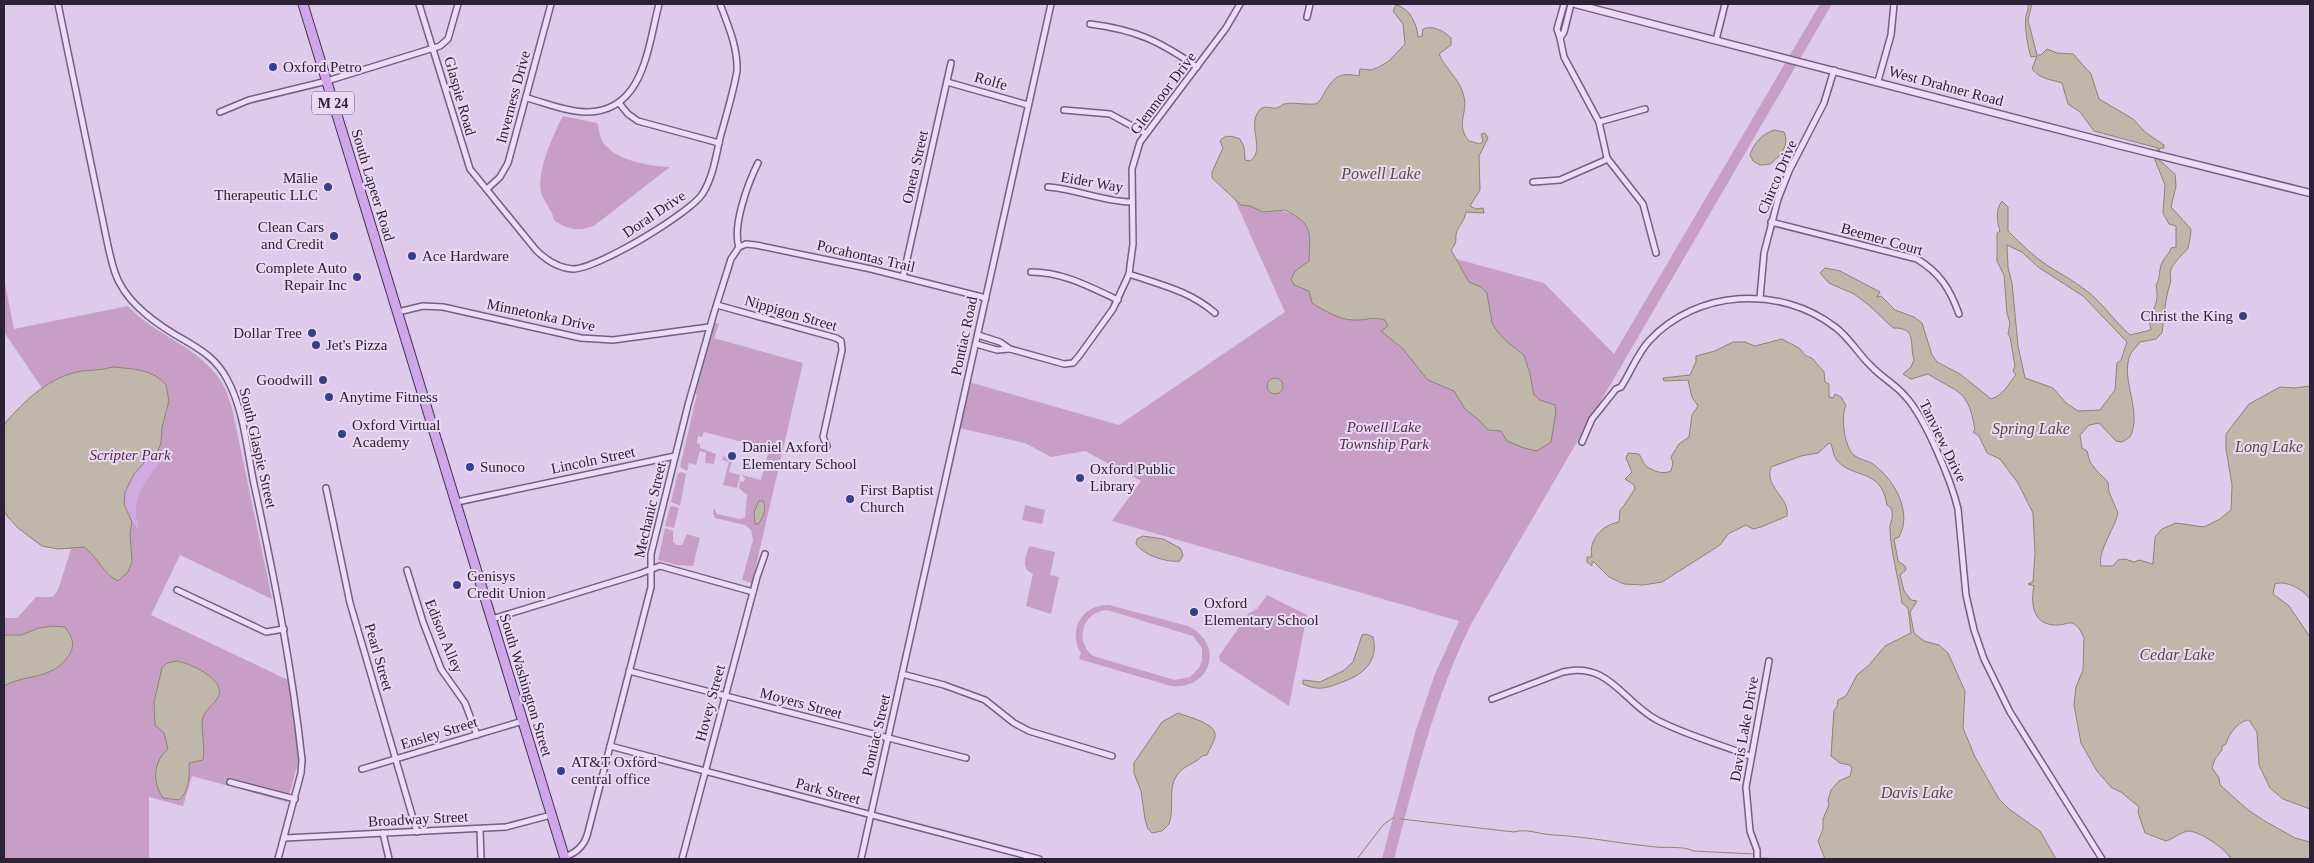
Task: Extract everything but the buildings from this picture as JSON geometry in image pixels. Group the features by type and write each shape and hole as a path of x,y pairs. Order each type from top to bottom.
{"main road":[{"name":"South Lapeer Road","path":"303,4 399,315"},
{"name":"South Washington Street","path":"399,315 564,858"}],"street":[{"name":"South Glaspie Street","path":"58,4 114,272 128,298 160,323 202,350 216,363 227,378 235,395 284,629 294,686 302,760 295,798 278,859"},
{"name":"Glaspie Road","path":"419,4 470,168 487,189"},
{"path":"220,112 249,100 326,81 440,46 448,39 458,4"},
{"name":"Inverness Drive","path":"487,189 500,177 508,163 551,4"},
{"path":"526,98 586,112 601,111 619,103 634,88 659,4"},
{"name":"Doral Drive","path":"487,189 546,259 564,267 582,268 595,264 638,242 690,207 702,195 707,186 735,82 737,59 720,4"},
{"name":"Pontiac Road","path":"902,674 1051,4"},
{"name":"Glenmoor Drive","path":"978,334 1000,342 1010,349 1064,364 1073,363 1118,300 1129,274 1132,244 1132,168 1140,142 1226,28 1240,4"},
{"path":"1307,17 1310,4"},
{"path":"1564,4 1557,29 1564,58 1599,122 1608,159 1643,204 1651,242 1656,252"},
{"path":"1560,38 1564,32 1571,4"},
{"name":"West Drahner Road","path":"1575,4 1878,81 2184,162 2310,192"},
{"path":"1716,40 1725,4"},
{"path":"1878,81 1891,35 1894,4"},
{"path":"1090,24 1121,29 1148,37 1197,67"},
{"name":"Oneta Street","path":"903,276 951,63"},
{"name":"Chirco Drive","path":"1760,298 1764,253 1771,222 1789,171 1824,103 1834,70"},
{"name":"Rolfe","path":"947,82 1028,105"},
{"path":"619,103 628,114 644,123 719,143"},
{"path":"1599,122 1645,109"},
{"path":"1064,110 1110,114 1145,133"},
{"path":"1533,182 1560,180 1608,159"},
{"path":"740,247 737,236 738,221 758,163"},
{"name":"Eider Way","path":"1048,187 1068,188 1106,200 1132,202"},
{"name":"Beemer Court","path":"1771,222 1917,259 1930,267 1943,279 1953,296 1959,314"},
{"name":"Pocahontas Trail","path":"740,247 749,244 756,245 903,276 986,298"},
{"name":"Mechanic Street","path":"564,858 577,851 586,840 651,586 651,554 675,456 709,327 731,259 740,247"},
{"path":"1031,272 1047,272 1069,278 1118,300"},
{"path":"1129,274 1190,295 1215,313"},
{"name":"Tanview Drive","path":"1582,442 1592,420 1616,390 1621,387 1645,346 1661,330 1694,309 1728,299 1760,298 1802,308 1834,326 1847,336 1871,367 1893,384 1911,404 1947,473 1958,509 1966,595 1974,630 1984,659 2010,712 2102,859"},
{"name":"Nippigon Street","path":"717,305 841,341 842,350 823,437 827,446"},
{"name":"Minnetonka Drive","path":"399,315 423,306 443,307 580,338 602,340 709,327"},
{"name":"Glenmoor Drive","path":"976,344 997,350 1010,349"},
{"name":"Lincoln Street","path":"457,502 675,456"},
{"name":"Pearl Street","path":"326,488 349,596 417,832"},
{"name":"Hovey Street","path":"682,859 753,592 765,554"},
{"path":"492,619 660,566 753,592"},
{"name":"Edison Alley","path":"407,570 420,613 441,669 465,702 477,735"},
{"path":"177,590 266,632 284,629"},
{"name":"Davis Lake Drive","path":"1757,859 1757,850 1750,831 1746,787 1768,661"},
{"path":"1492,699 1563,672 1571,670 1589,672 1602,676 1616,684 1635,704 1656,719 1750,756"},
{"name":"Moyers Street","path":"630,671 966,758"},
{"path":"902,674 944,685 988,702 1014,723 1029,732 1112,756"},
{"name":"Pontiac Street","path":"861,859 902,674"},
{"name":"Ensley Street","path":"362,769 523,721"},
{"name":"Park Street","path":"610,746 1038,859"},
{"path":"230,782 295,798"},
{"name":"Broadway Street","path":"285,838 480,829 513,826 551,815"},
{"path":"480,829 482,859"},
{"path":"383,833 389,859"}],"green space":[{"name":"Powell Lake Township Park","path":"1820,4 1832,4 1471,624 1446,682 1426,740 1394,859 1382,859 1415,733 1435,674 1459,621 1112,521 1141,481 1085,451 1051,457 1025,443 959,428 969,382 1119,425 1285,312 1234,198 1544,283 1614,354"},
{"path":"563,116 597,123 603,143 626,159 644,164 670,167 595,225 585,229 574,229 564,226 554,220 542,196 540,184 543,164"},
{"name":"Scripter Park","path":"4,279 14,329 128,306 151,326 202,360 222,383 232,408 272,599 180,555 151,615 288,680 300,741 304,742 287,802 192,776 183,806 149,797 149,859 4,859 4,618 17,618 36,597 53,597 58,590 71,549 40,545 18,528 4,510 4,426 12,415 42,388 4,332"},
{"path":"714,324 719,324 714,338 803,363 752,583 742,580 753,540 751,530 745,525 715,518 713,513 714,508 717,514 740,519 745,517 747,495 739,488 740,481 744,482 745,478 742,475 761,480 769,449 704,432 702,437 698,436 697,443 700,444 700,448 716,454 714,464 705,463 706,453 700,451 696,465 689,463 687,471 680,467 697,394 694,394"},
{"path":"723,456 732,461 729,472 740,475 737,488 723,485 729,462 722,460"},
{"path":"678,473 686,474 680,506 671,502"},
{"path":"1025,505 1045,510 1042,524 1022,520"},
{"path":"670,507 679,508 674,528 665,526"},
{"path":"665,528 673,531 673,542 677,545 682,545 687,534 700,538 693,566 677,565 658,560"},
{"path":"1029,546 1055,552 1050,575 1059,577 1051,614 1026,606 1033,574 1026,569 1025,565"},
{"path":"1267,595 1307,615 1289,706 1220,661 1219,656 1249,613 1257,609"},
{"path":"1109,605 1188,626 1200,634 1207,644 1210,654 1209,664 1204,674 1196,681 1185,685 1171,686 1079,659 1081,653 1077,645 1076,636 1080,620 1091,609","holes":["1107,610 1193,636 1202,648 1202,661 1199,668 1190,677 1175,680 1093,656 1087,650 1082,635 1087,621 1098,612"]}],"sand":[{"path":"150,455 159,463 144,485 137,501 136,518 139,527 137,528 124,504 125,490 136,471"}],"water":[{"path":"2028,4 2032,4 2028,20 2037,55 2041,55 2047,49 2057,53 2073,54 2091,74 2099,99 2133,119 2145,132 2164,145 2164,148 2160,148 2158,159 2175,174 2176,186 2171,207 2191,229 2188,248 2170,271 2171,282 2168,290 2162,333 2156,339 2140,342 2130,355 2128,375 2134,417 2130,437 2122,442 2116,441 2099,423 2089,425 2080,435 2082,448 2087,451 2090,462 2108,482 2109,492 2118,513 2104,547 2100,560 2101,566 2113,566 2118,560 2125,559 2153,564 2155,537 2162,529 2176,523 2204,527 2220,519 2231,510 2232,485 2226,449 2226,434 2249,404 2280,387 2310,386 2310,599 2299,589 2284,583 2275,584 2273,594 2289,606 2310,637 2310,809 2283,799 2270,788 2259,765 2257,732 2249,720 2241,722 2232,732 2226,744 2222,746 2222,750 2215,759 2212,768 2219,778 2220,785 2248,810 2295,838 2310,842 2310,859 2231,859 2224,850 2212,841 2193,832 2185,832 2166,841 2145,833 2138,812 2139,807 2121,792 2112,788 2097,771 2081,743 2074,705 2076,687 2083,670 2084,638 2079,628 2073,623 2050,624 2044,622 2036,613 2033,601 2034,586 2028,584 2033,582 2035,553 2033,513 2018,483 2000,459 1987,453 1979,436 1973,432 1975,430 1969,406 1955,389 1928,374 1911,379 1903,374 1911,367 1914,360 1911,338 1906,330 1893,328 1870,306 1854,294 1829,283 1820,273 1825,268 1840,271 1880,292 1877,297 1881,296 1895,310 1914,317 1922,323 1932,355 1937,362 1960,374 1991,399 2003,392 2016,375 2013,371 2015,366 2008,334 2010,323 2007,313 2004,275 1997,261 1997,233 2000,231 1997,220 2002,201 2008,207 2008,231 2032,254 2093,296 2130,335 2151,330 2148,314 2154,309 2160,267 2171,248 2176,247 2176,226 2169,224 2163,213 2165,185 2155,160 2158,148 2094,131 2080,112 2068,104 2062,83 2035,73 2032,69 2037,56 2031,57 2026,31","holes":["2007,245 2022,252 2038,267 2083,296 2127,342 2121,360 2117,363 2115,390 2100,410 2078,411 2066,403 2053,388 2025,378 2018,346"]},
{"name":"Powell Lake","path":"1396,5 1405,9 1412,17 1418,37 1422,36 1423,29 1434,28 1451,38 1451,45 1439,54 1460,85 1464,97 1463,130 1469,141 1480,144 1483,141 1481,134 1485,133 1488,138 1479,156 1480,190 1470,206 1476,209 1483,208 1484,213 1466,212 1456,234 1456,242 1451,250 1469,282 1481,287 1487,293 1492,323 1497,331 1524,355 1534,395 1540,400 1555,405 1556,411 1551,442 1537,451 1507,441 1501,431 1488,430 1465,409 1454,391 1428,380 1402,348 1381,331 1388,326 1385,320 1375,318 1353,320 1343,318 1312,303 1309,291 1294,285 1291,279 1295,271 1309,261 1310,244 1306,225 1285,210 1263,212 1250,206 1241,205 1212,178 1212,172 1223,148 1220,141 1226,136 1240,139 1244,147 1245,160 1250,161 1254,157 1257,146 1255,120 1261,109 1266,107 1277,108 1288,103 1318,103 1329,85 1338,77 1343,75 1359,76 1360,69 1371,70 1389,61 1405,44 1403,24 1393,11"},
{"path":"1774,130 1784,132 1786,137 1785,146 1777,158 1770,164 1760,165 1753,161 1750,155 1756,143"},
{"name":"Davis Lake","path":"1782,339 1799,348 1806,356 1812,358 1824,372 1825,382 1829,384 1829,397 1833,398 1835,394 1841,397 1846,406 1843,418 1844,433 1851,453 1881,470 1894,487 1899,497 1904,517 1899,537 1894,539 1898,561 1905,566 1906,570 1900,575 1904,591 1911,600 1917,601 1910,612 1914,633 1924,641 1939,645 1948,653 1965,691 1963,728 1975,757 1999,799 2009,809 2040,831 2056,859 1825,859 1818,841 1823,829 1823,819 1829,805 1828,800 1831,790 1839,781 1850,776 1852,768 1850,765 1840,763 1831,756 1834,710 1837,707 1838,700 1846,696 1857,675 1869,665 1885,646 1911,633 1908,608 1902,603 1892,548 1891,508 1887,505 1879,484 1865,475 1849,470 1842,465 1836,459 1831,444 1829,443 1818,453 1801,456 1771,467 1771,481 1785,503 1787,516 1753,529 1746,525 1728,534 1720,545 1662,582 1643,585 1624,584 1609,577 1594,562 1592,562 1592,566 1587,562 1587,557 1592,557 1591,551 1594,539 1607,526 1619,522 1620,510 1635,489 1634,485 1625,479 1632,472 1626,458 1628,453 1639,454 1646,466 1658,472 1668,472 1671,471 1673,463 1671,457 1679,444 1689,437 1692,415 1698,406 1692,397 1688,380 1664,381 1663,378 1690,375 1696,362 1696,356 1715,351 1733,342 1745,342 1755,346"},
{"path":"113,367 142,371 155,376 166,385 169,401 162,427 161,443 157,453 150,456 134,474 125,492 124,504 132,522 130,533 132,562 128,572 118,581 84,547 58,549 42,546 18,528 4,510 4,426 6,422 31,397 50,383 82,371"},
{"path":"1272,378 1278,378 1283,383 1281,392 1272,394 1267,389 1267,383"},
{"path":"759,501 763,501 764,504 763,516 758,524 755,524 754,512"},
{"path":"1143,536 1163,539 1180,548 1183,555 1180,561 1162,559 1144,552 1136,544 1137,539"},
{"path":"65,627 70,634 73,644 69,655 55,669 47,673 4,686 4,635 21,635 39,628"},
{"path":"1366,634 1373,637 1374,653 1364,670 1352,678 1329,687 1314,688 1303,684 1303,680 1320,682 1343,671 1353,662 1362,635"},
{"path":"177,661 205,673 216,683 219,689 218,698 203,717 203,760 189,763 187,788 179,800 163,798 157,785 157,766 159,760 168,749 164,733 155,725 154,702 162,668 167,663"},
{"path":"1178,713 1207,724 1212,728 1215,732 1214,742 1207,755 1202,756 1177,775 1172,787 1171,818 1169,824 1162,831 1152,833 1148,829 1145,819 1141,791 1134,773 1134,763 1162,722"}],"waterway":[{"path":"1357,859 1383,825 1394,817"},
{"path":"1401,819 1514,832 1529,831 1656,847 1690,849 1693,851 1753,854"},
{"path":"1762,858 1780,859"}],"place":[{"name":"Oxford Petro","path":"273,67"},
{"name":"Mālie Therapeutic LLC","path":"328,187"},
{"name":"Clean Cars and Credit","path":"334,236"},
{"name":"Ace Hardware","path":"412,256"},
{"name":"Complete Auto Repair Inc","path":"357,277"},
{"name":"Christ the King","path":"2243,316"},
{"name":"Dollar Tree","path":"312,333"},
{"name":"Jet's Pizza","path":"316,345"},
{"name":"Goodwill","path":"323,380"},
{"name":"Anytime Fitness","path":"329,397"},
{"name":"Oxford Virtual Academy","path":"342,434"},
{"name":"Daniel Axford Elementary School","path":"732,456"},
{"name":"Sunoco","path":"470,467"},
{"name":"Oxford Public Library","path":"1080,478"},
{"name":"First Baptist Church","path":"850,499"},
{"name":"Genisys Credit Union","path":"457,585"},
{"name":"Oxford Elementary School","path":"1194,612"},
{"name":"AT&T Oxford central office","path":"561,771"}],"water label":[{"name":"Spring Lake","path":"2031,428"},
{"name":"Long Lake","path":"2269,446"},
{"name":"Cedar Lake","path":"2177,654"}]}
